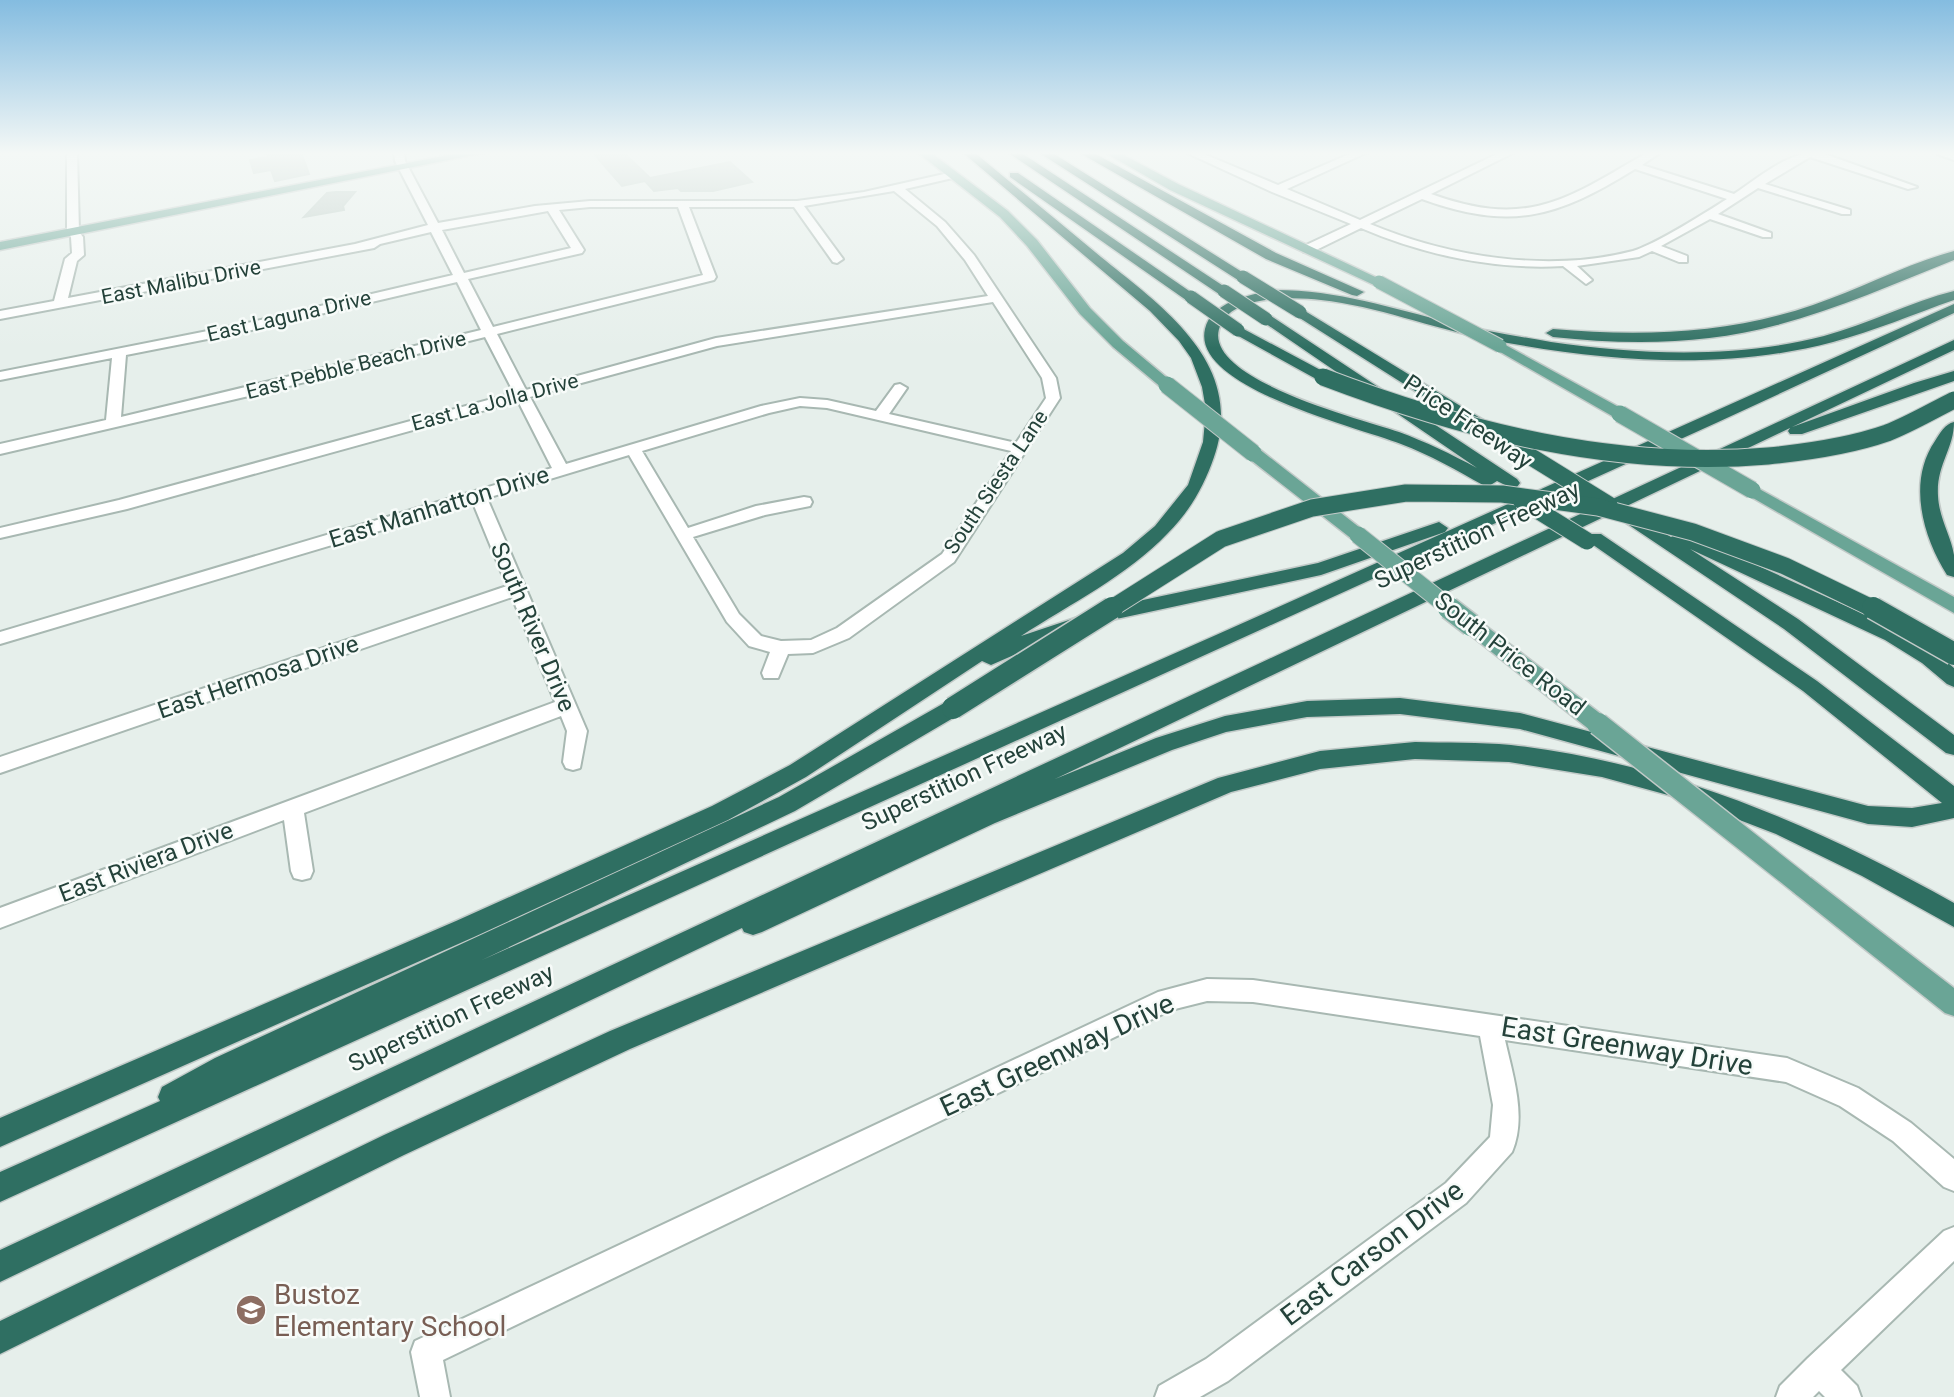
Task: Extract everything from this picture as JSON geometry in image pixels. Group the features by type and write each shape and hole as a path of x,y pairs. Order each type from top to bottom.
{"highway":[{"path":"0,1133 465,929 720,813 798,771 1119,564 1148,542 1176,513 1196,485 1213,434 1214,410 1210,387 1198,358 1156,308 1046,217"},
{"path":"1075,217 1238,330 1323,377 1387,403 1486,431 1591,450 1683,458 1779,455 1835,447 1902,429 1954,400"},
{"name":"Price Freeway","path":"1111,217 1763,653 1895,751 1954,799"},
{"name":"Price Freeway","path":"1147,217 1635,517 1791,624 1954,747"},
{"path":"1201,217 1312,275 1412,308 1521,329 1629,337 1702,334 1797,315 1954,255"},
{"path":"1591,540 1489,481 1405,440 1252,383 1226,367 1217,356 1211,336 1215,321 1232,307 1256,298 1307,295 1334,298 1535,344 1635,354 1705,355 1763,351 1828,339 1954,295"},
{"name":"Superstition Freeway","path":"0,1186 609,917 1954,308"},
{"name":"Superstition Freeway","path":"0,1265 1954,344"},
{"path":"1684,469 1861,409 1912,388 1954,376"},
{"path":"1954,427 1934,457 1927,493 1937,537 1954,571"},
{"path":"889,713 998,654 1084,620 1124,608 1272,580 1338,563 1603,469"},
{"path":"43,1168 225,1068 787,804 953,708 1221,539 1260,522 1310,507 1366,496 1490,493 1554,501 1639,517 1692,531 1764,556 1832,586 1954,654"},
{"path":"1635,517 1892,635 1929,658 1954,679"},
{"path":"470,1042 801,904 987,816 1084,776 1198,732 1280,712 1369,705 1472,713 1561,731 1868,815 1922,817 1954,808"},
{"path":"0,1338 394,1145 620,1040 1226,784 1304,761 1380,750 1483,751 1558,760 1640,776 1764,819 1864,866 1954,916"}],"main road":[{"path":"0,246 150,217"},
{"name":"South Price Road","path":"1007,217 1032,243 1085,311 1118,344 1167,385 1954,1004"},
{"path":"1239,217 1379,282 1500,346 1954,606"}],"street":[{"path":"60,304 71,259 64,257 65,240 73,232 73,217"},
{"path":"430,217 561,470"},
{"name":"East Malibu Drive","path":"0,315 235,272 498,217"},
{"name":"East Laguna Drive","path":"0,376 243,328 578,250 559,217"},
{"name":"East Pebble Beach Drive","path":"0,449 113,424 710,277 688,217"},
{"path":"807,217 837,259"},
{"name":"South Siesta Lane","path":"781,649 813,646 843,633 948,558 1053,398 1049,378 997,298 970,258 933,217"},
{"path":"1341,217 1453,259 1569,264 1616,258 1653,247 1705,217"},
{"path":"1308,249 1376,217"},
{"path":"1715,217 1767,235"},
{"path":"1653,247 1683,259"},
{"path":"1569,264 1586,280"},
{"name":"East La Jolla Drive","path":"0,533 121,505 716,342 997,298"},
{"path":"113,424 119,352"},
{"path":"880,416 900,388"},
{"name":"East Manhatton Drive","path":"0,638 766,409 800,402 827,404 1019,448"},
{"path":"633,449 733,618 755,641 781,649 771,673"},
{"name":"South River Drive","path":"478,495 577,731 573,762"},
{"path":"685,534 762,510 804,502"},
{"name":"East Hermosa Drive","path":"0,765 517,589"},
{"name":"East Riviera Drive","path":"0,918 566,706"},
{"path":"293,807 302,871"},
{"name":"East Greenway Drive","path":"435,1397 426,1352 1167,1000 1207,990 1253,991 1787,1070 1849,1097 1902,1132 1954,1177"},
{"name":"East Carson Drive","path":"1170,1397 1217,1370 1456,1193 1503,1143 1506,1105 1490,1025"},
{"path":"1791,1397 1954,1241"},
{"path":"1819,1369 1846,1397"}],"place":[{"name":"Bustoz Elementary School","path":"251,1310"}]}
